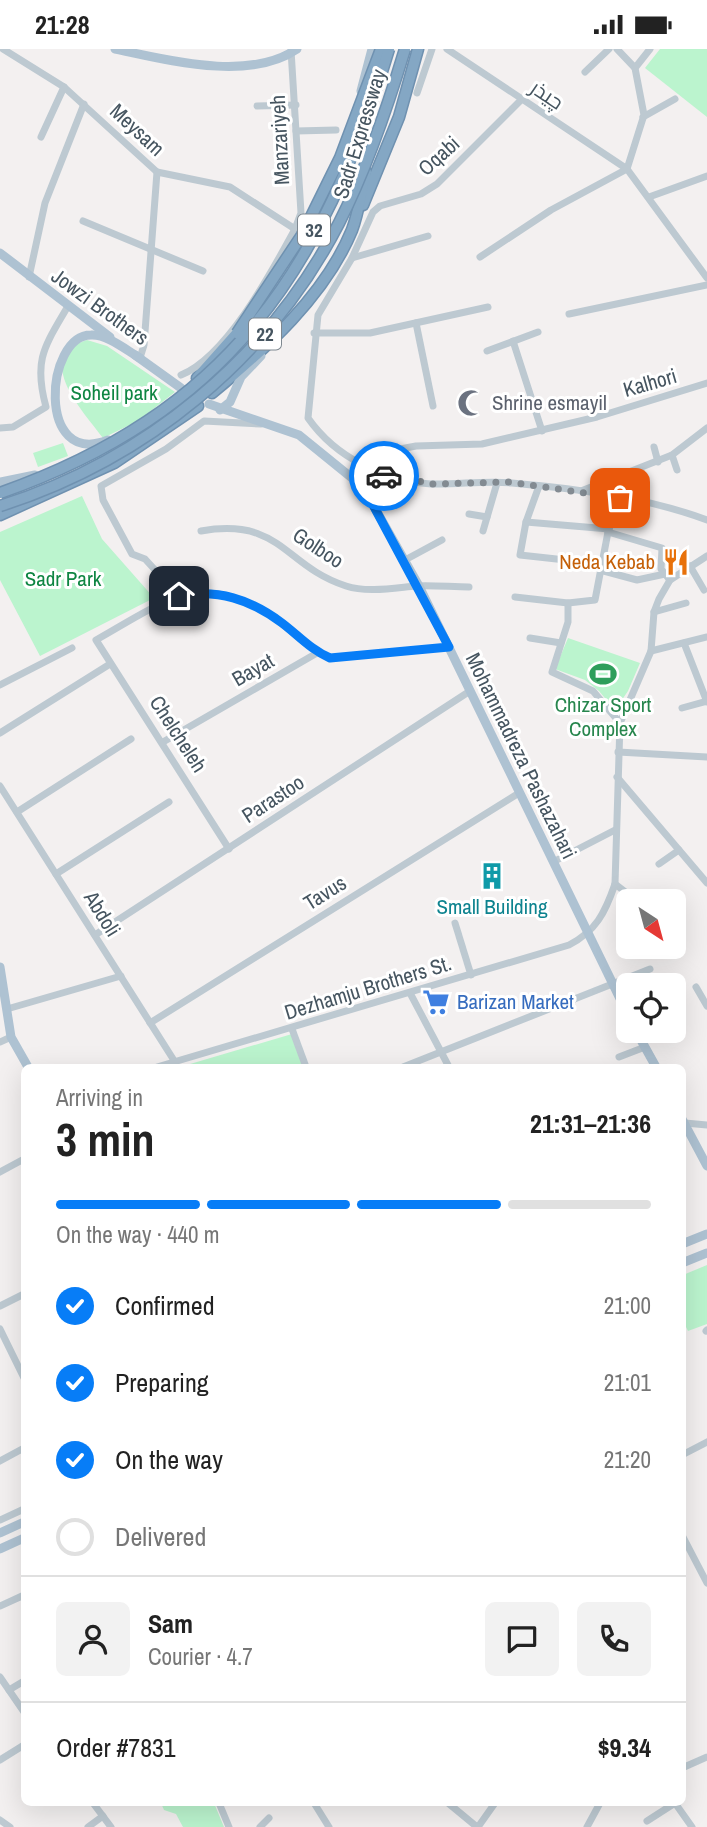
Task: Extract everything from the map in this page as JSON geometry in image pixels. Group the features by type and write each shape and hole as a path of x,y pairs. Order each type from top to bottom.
{"highway":[{"path":"193,382 237,333 302,235 340,158 382,49"},
{"name":"Sadr Expressway","path":"0,492 50,472 129,432 193,382 250,326 275,295 303,252 348,163 388,49"},
{"name":"22","path":"0,492 51,474 143,425 198,384 253,329 304,254 350,163 388,49"},
{"name":"Sadr Expressway","path":"0,517 114,463 206,401 274,343 322,280 352,230 367,168 407,49"},
{"name":"22","path":"0,506 94,466 148,436 214,387 263,335 299,289 338,225 365,168 407,49"},
{"path":"352,230 388,144 418,49"}],"main road":[{"path":"115,49 177,62 250,67 293,50"},
{"path":"321,216 340,168 372,49"},
{"name":"Jowzi Brothers","path":"0,253 180,391"},
{"path":"129,432 94,444 80,443 67,436 56,415 60,361 65,349 75,339 89,334 102,336 140,358"},
{"path":"220,409 230,402 241,377 274,343"},
{"name":"Mohammadreza Pashazahari","path":"206,401 220,409 299,435 352,478 372,503 419,586 616,992"},
{"path":"0,482 50,472"},
{"path":"0,967 11,1037 26,1064"},
{"path":"643,1043 654,1064"},
{"path":"686,1125 707,1166"},
{"path":"686,1242 703,1236 707,1251 686,1261"},
{"path":"0,1533 21,1523"},
{"path":"0,1549 21,1539"}],"street":[{"name":"Meysam","path":"4,49 64,87 157,171 230,187 295,229"},
{"path":"417,93 432,49"},
{"name":"چیذر","path":"447,49 627,169 707,278"},
{"path":"586,72 609,49"},
{"path":"481,257 551,210 627,169 643,117 635,68 617,49"},
{"path":"635,68 650,49"},
{"name":"Manzariyeh","path":"293,50 301,213 295,229"},
{"path":"41,137 64,87"},
{"name":"Oqabi","path":"360,466 319,433 308,418 314,333 318,315 352,258 373,212 380,206 421,194 437,184 523,99"},
{"path":"643,117 675,99"},
{"path":"29,277 45,203 84,104"},
{"path":"257,106 296,105"},
{"path":"296,131 336,130"},
{"path":"140,358 144,345 149,248 157,171"},
{"path":"649,197 707,176"},
{"path":"83,221 203,271"},
{"path":"181,375 194,369 227,336 295,229"},
{"path":"352,258 428,236"},
{"path":"569,314 707,285"},
{"path":"0,428 13,427 46,407 42,390 41,353 68,306"},
{"path":"314,333 370,333 488,307"},
{"path":"416,323 433,406"},
{"path":"487,352 538,332"},
{"path":"513,341 542,431"},
{"name":"Kalhori","path":"360,466 368,455 416,446 482,444 542,431 707,383"},
{"path":"263,424 204,421 191,427 166,449 102,486 99,491 132,554 145,559 179,596 201,592 233,596 281,623 317,653 330,658 350,659 449,647"},
{"path":"580,491 672,455 704,429"},
{"path":"654,447 658,461"},
{"path":"672,455 677,470"},
{"path":"352,478 360,466 431,484 497,483 539,486 620,498 707,520"},
{"path":"372,503 374,483 391,474"},
{"path":"483,531 497,483"},
{"path":"539,486 526,522 520,555 601,567 637,580 667,577 707,556"},
{"path":"515,597 568,603 595,600 608,531 620,498"},
{"path":"469,514 487,517"},
{"path":"526,522 608,531 662,548 660,569 667,577"},
{"name":"Golboo","path":"201,531 217,528 254,530 347,587 469,587"},
{"path":"405,560 442,540"},
{"path":"690,566 704,590"},
{"path":"588,935 607,906 615,884 620,723 651,651 654,612 667,577"},
{"name":"Chelcheleh","path":"179,596 96,640 229,849"},
{"path":"568,603 568,622 551,672 593,691 620,723"},
{"path":"654,612 686,603"},
{"path":"651,651 707,636"},
{"path":"530,638 561,643"},
{"path":"682,708 707,702 684,643"},
{"path":"0,685 72,648"},
{"name":"Bayat","path":"163,742 317,653"},
{"path":"0,733 110,664"},
{"name":"Parastoo","path":"95,935 470,691"},
{"path":"17,812 131,739"},
{"path":"618,752 707,757"},
{"path":"617,777 707,883"},
{"name":"Abdoli","path":"0,786 175,1062"},
{"name":"Tavus","path":"150,1023 519,793"},
{"path":"56,874 169,802"},
{"path":"553,862 615,830"},
{"path":"659,864 679,850"},
{"path":"615,884 621,889"},
{"path":"455,923 471,975"},
{"name":"Dezhamju Brothers St.","path":"168,1064 569,945 588,935"},
{"path":"411,1064 650,969"},
{"path":"7,1009 121,977"},
{"path":"696,987 707,1006"},
{"path":"410,993 448,1064"},
{"path":"292,1029 305,1064"},
{"path":"0,1042 11,1037"},
{"path":"619,1057 645,1047"},
{"path":"686,1121 707,1125"},
{"path":"0,1172 21,1161"},
{"path":"0,1306 21,1296"},
{"path":"0,1329 21,1372"},
{"path":"686,1453 707,1442"},
{"path":"0,1461 21,1450"},
{"path":"0,1520 21,1510"},
{"path":"686,1543 707,1583"},
{"path":"0,1606 21,1596"},
{"path":"0,1677 21,1708"},
{"path":"9,1691 21,1683"},
{"path":"0,1760 21,1747"},
{"path":"686,1766 707,1757"},
{"path":"98,1806 111,1827"},
{"path":"220,1806 229,1827"},
{"path":"316,1806 329,1827"},
{"path":"452,1806 477,1827 493,1806"},
{"path":"587,1827 598,1806"},
{"path":"647,1821 670,1806"},
{"path":"677,1806 692,1827"},
{"path":"88,1827 103,1816"},
{"path":"260,1827 270,1818"},
{"path":"0,1820 10,1827"}],"green space":[{"path":"660,49 707,49 707,117 645,68"},
{"name":"Soheil park","path":"87,340 107,346 175,392 138,421 103,438 75,401 63,372 63,359 71,348"},
{"path":"63,443 68,456 38,467 33,453"},
{"name":"Sadr Park","path":"82,496 102,539 154,598 40,656 0,580 0,532"},
{"name":"Chizar Sport Complex","path":"568,638 640,663 628,691 615,710 599,691 585,680 555,669"},
{"path":"292,1034 302,1064 190,1064"},
{"path":"707,1265 707,1324 688,1331 686,1327 686,1274"},
{"path":"162,1806 215,1806 224,1827 183,1827 176,1814 164,1810"}],"way so far":[{"path":"384,476 391,474 431,484 509,482 620,498"}],"place":[{"name":"Shrine esmayil","path":"471,403"},
{"name":"Neda Kebab","path":"676,562"},
{"name":"Chizar Sport Complex","path":"603,674"},
{"name":"Small Building","path":"492,876"},
{"name":"Barizan Market","path":"436,1002"}],"route":[{"path":"179,596 201,592 233,596 258,608 317,653 330,658 350,659 449,647 419,586 372,503 374,483 384,476"}]}
